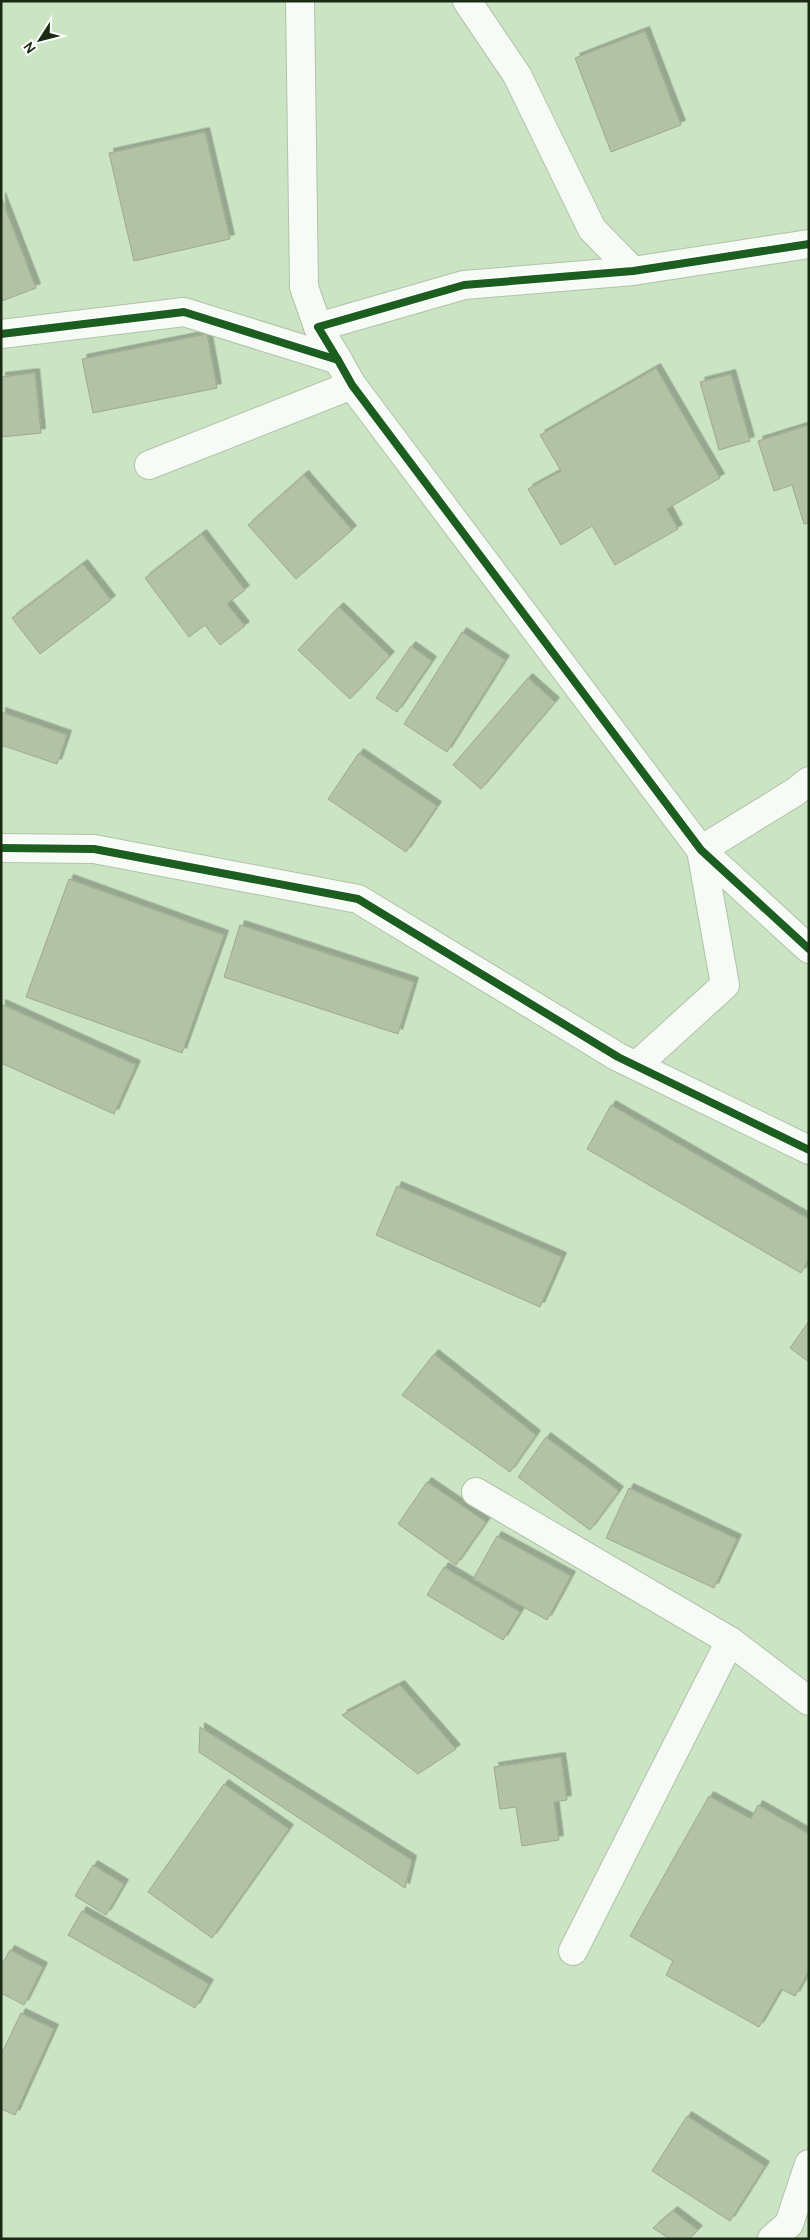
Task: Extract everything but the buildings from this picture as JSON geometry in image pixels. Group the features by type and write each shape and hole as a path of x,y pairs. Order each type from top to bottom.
{"street":[{"path":"300,1 304,287 318,327 352,385 702,850 809,949"},
{"path":"467,1 518,75 592,229 633,271"},
{"path":"318,327 464,285 633,271 809,244"},
{"path":"1,334 184,312 338,360"},
{"path":"149,466 352,385"},
{"path":"702,850 795,792 809,781"},
{"path":"1,848 94,849 358,899 618,1056 809,1150"},
{"path":"637,1065 725,985 702,850"},
{"path":"476,1492 730,1641 809,1701"},
{"path":"573,1950 730,1641"},
{"path":"772,2239 790,2224 809,2164"}],"cycle path":[{"path":"1,334 184,312 338,360 318,327 464,285 633,271 809,244"},
{"path":"338,360 352,385 701,850 809,949"},
{"path":"1,848 94,849 358,899 618,1057 809,1150"}]}
